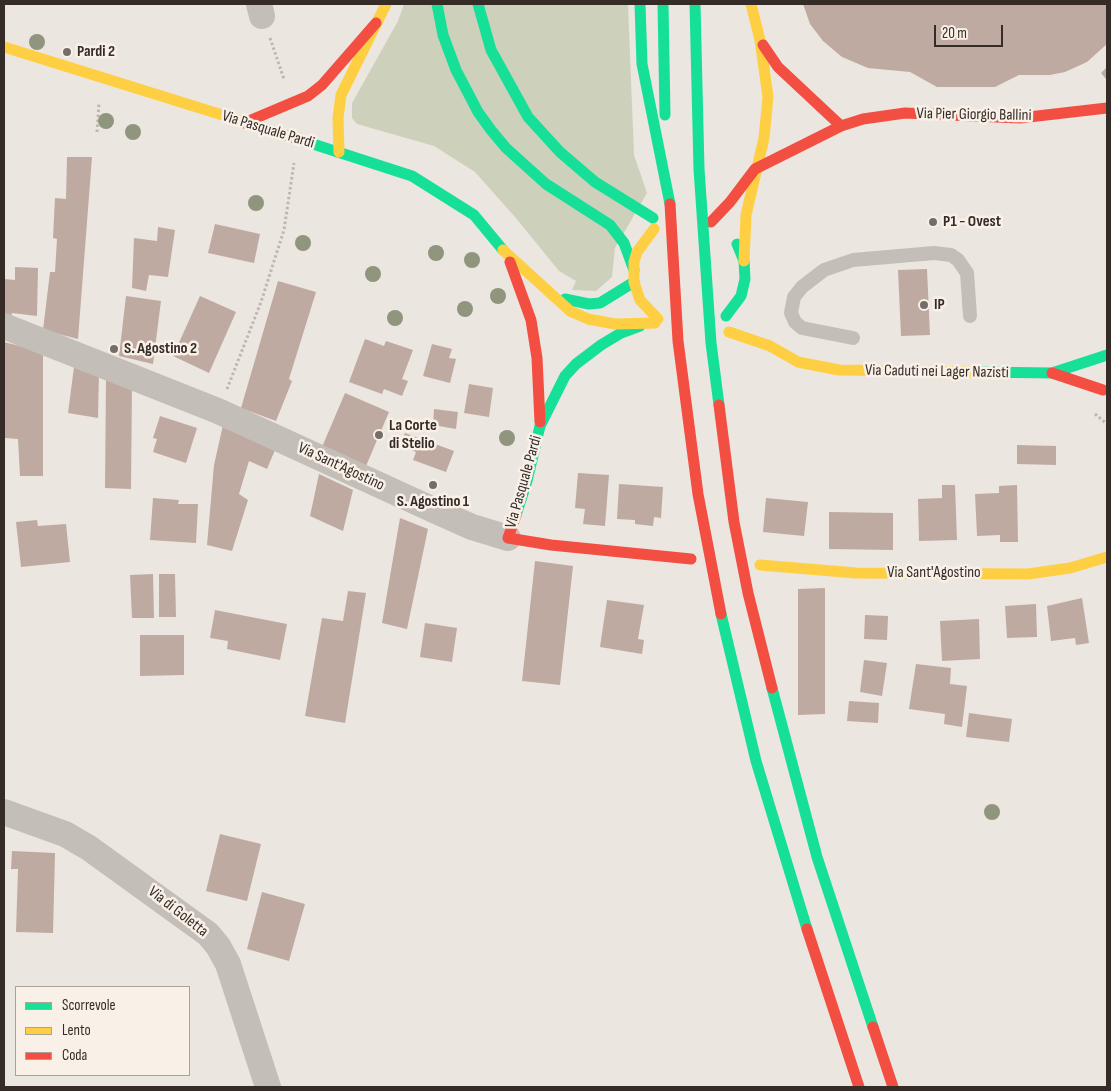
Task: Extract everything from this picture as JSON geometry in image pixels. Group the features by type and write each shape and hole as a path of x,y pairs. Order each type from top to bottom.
{"main road":[{"path":"339,152 338,118 341,95 386,4"},
{"path":"437,4 443,35 456,70 478,112 506,148 546,184 610,225 624,243 640,300 652,322"},
{"path":"478,4 491,50 505,80 528,117 578,169 653,224 637,252 634,276"},
{"path":"640,4 642,64 670,204"},
{"path":"663,4 666,133 678,341 703,522 728,650 785,861 860,1087"},
{"path":"696,4 699,169 711,343 734,522 748,594 793,773 820,866 893,1087"},
{"name":"Via Pier Giorgio Ballini","path":"745,279 746,215 768,113 768,85 751,4"},
{"path":"244,123 292,104 315,91 376,22"},
{"name":"Via Pier Giorgio Ballini","path":"760,40 778,67 841,126"},
{"name":"Via Pasquale Pardi","path":"4,47 412,176 474,215 507,255 570,311 588,318 615,324 652,322"},
{"name":"Via Pier Giorgio Ballini","path":"744,261 738,245 721,228 730,202 755,169 841,126 890,114 1020,118 1107,108"},
{"name":"Via Pasquale Pardi","path":"507,255 531,320 537,358 540,426"},
{"name":"Via Pasquale Pardi","path":"556,297 589,304 600,303 634,276"},
{"path":"745,279 748,306"},
{"path":"726,316 740,296 745,279"},
{"name":"Via Pasquale Pardi","path":"508,538 526,481 540,426 556,391 576,364 621,333 652,322"},
{"name":"Via Caduti nei Lager Nazisti","path":"758,330 770,346"},
{"name":"Via Caduti nei Lager Nazisti","path":"729,332 770,346 798,362 828,369 1052,373 1107,355"},
{"name":"Via Caduti nei Lager Nazisti","path":"1105,393 1100,374 1107,355"},
{"path":"1052,373 1105,393"},
{"name":"Via Sant'Agostino","path":"508,538 560,546 691,559"},
{"name":"Via Sant'Agostino","path":"760,565 856,573 1028,574 1070,568 1107,557"}],"street":[{"name":"Via Sant'Agostino","path":"4,326 218,410 438,512 472,527 508,538"},
{"name":"Via di Goletta","path":"4,812 65,834 90,848 208,934 218,946 228,964 268,1087"}],"lane":[{"path":"853,338 802,328 795,322 791,313 794,297 802,287 824,270 853,260 934,253 951,255 958,260 967,273 970,316"}],"path":[{"path":"260,10 284,81"},
{"path":"97,132 99,96"},
{"path":"218,410 261,302 284,230 295,156"}],"green space":[{"path":"404,4 628,4 634,155 647,193 615,248 612,277 596,291 572,290 576,281 559,271 475,172 434,146 357,124 352,118 352,103 398,21"}],"building":[{"path":"803,4 1107,4 1107,44 1087,62 1065,72 1050,75 1019,75 995,87 937,87 910,72 868,68 842,57 823,41 810,24"},
{"path":"1107,67 1107,80 1101,73"},
{"path":"67,157 92,157 78,339 43,330 50,272 55,272 57,239 53,238 55,198 66,199"},
{"path":"215,224 260,234 254,263 208,253"},
{"path":"158,227 175,230 168,277 149,275 146,291 132,288 134,238 157,241"},
{"path":"15,267 38,268 37,316 12,313 11,317 4,315 4,279 15,280"},
{"path":"927,269 930,335 901,336 898,270"},
{"path":"278,281 316,292 289,379 292,381 276,421 241,408"},
{"path":"126,296 161,301 153,364 119,356"},
{"path":"200,296 236,312 209,373 173,356"},
{"path":"365,339 384,346 386,341 413,350 402,379 408,381 402,396 384,389 382,394 349,382"},
{"path":"4,342 43,352 43,476 20,476 18,439 5,438"},
{"path":"432,344 452,349 449,358 456,359 450,383 423,376"},
{"path":"74,367 99,372 98,418 68,413"},
{"path":"106,379 132,383 131,489 105,488"},
{"path":"469,384 493,388 489,417 464,413"},
{"path":"345,393 389,412 366,466 322,447"},
{"path":"434,409 458,412 456,429 433,425"},
{"path":"160,416 197,428 186,463 153,452 157,439 153,438"},
{"path":"223,425 275,450 267,469 249,461 239,494 248,500 232,551 207,545 214,465"},
{"path":"405,433 454,451 446,472 413,460 416,452 400,446"},
{"path":"1017,445 1056,446 1056,465 1017,464"},
{"path":"578,473 609,475 605,526 583,524 585,509 575,508"},
{"path":"319,474 353,490 343,531 310,516"},
{"path":"619,484 663,487 661,518 654,517 653,526 635,524 635,520 617,519"},
{"path":"942,485 955,485 957,540 919,541 918,499 942,498"},
{"path":"1017,485 1018,542 1000,542 1000,535 977,536 975,494 999,493 999,486"},
{"path":"153,498 179,500 178,504 198,504 196,543 150,540"},
{"path":"766,498 808,502 804,536 763,532"},
{"path":"829,512 893,513 893,550 829,549"},
{"path":"400,518 428,529 407,629 382,623"},
{"path":"37,520 38,526 66,524 70,562 21,567 16,522"},
{"path":"535,561 573,566 560,685 522,681"},
{"path":"153,574 154,618 132,618 130,575"},
{"path":"159,574 175,574 176,617 159,617"},
{"path":"825,588 825,714 798,715 798,589"},
{"path":"348,591 366,593 345,723 305,716 322,618 343,621"},
{"path":"1082,598 1089,643 1076,645 1075,638 1051,641 1047,606"},
{"path":"607,600 644,605 638,639 644,640 642,654 600,647"},
{"path":"1036,604 1037,637 1007,638 1005,606"},
{"path":"215,610 287,624 280,660 227,649 228,641 210,638"},
{"path":"865,615 888,616 887,640 864,639"},
{"path":"979,619 980,659 942,661 940,621"},
{"path":"425,623 457,628 452,662 420,657"},
{"path":"140,635 184,635 184,675 140,676"},
{"path":"864,660 887,663 882,696 860,692"},
{"path":"916,664 951,668 950,684 967,686 962,727 944,724 945,714 909,709"},
{"path":"849,701 879,703 878,723 847,721"},
{"path":"969,713 1012,719 1009,742 966,737"},
{"path":"220,834 261,844 247,901 206,891"},
{"path":"12,851 55,853 53,933 16,932 18,869 11,869"},
{"path":"262,892 305,904 289,961 247,949"}],"traffic: fast":[{"path":"437,4 443,35 456,70 478,112 491,130 506,148 546,184 610,225 624,243 634,270"},
{"path":"478,4 491,50 528,117 560,152 595,182 653,218"},
{"path":"640,4 642,64 670,204"},
{"path":"663,4 665,115"},
{"path":"695,4 699,169 711,343 719,405"},
{"path":"248,123 412,176 474,215 503,250"},
{"path":"726,316 741,296 745,279 744,261 737,244"},
{"path":"565,299 589,304 600,303 634,282"},
{"path":"516,515 527,481 540,426 565,376 576,364 601,345 621,333 640,326"},
{"path":"979,372 1052,373 1107,355"},
{"path":"721,614 756,761 807,929"},
{"path":"772,688 817,857 873,1027"}],"traffic: slow":[{"path":"339,152 338,118 341,95 386,4"},
{"path":"744,261 746,215 764,138 768,97 760,40 751,4"},
{"path":"4,47 248,123"},
{"path":"654,229 637,252 634,262 634,282 640,300 658,319"},
{"path":"503,250 570,311 588,319 615,324 655,323"},
{"path":"729,332 770,346 798,362 839,370 979,372"},
{"path":"760,565 856,573 1028,574 1070,568 1107,557"}],"traffic: jam":[{"path":"244,123 308,96 322,85 376,23"},
{"path":"763,45 778,67 841,126"},
{"path":"711,222 730,202 755,169 841,126 863,119 905,113 1020,118 1107,108"},
{"path":"670,204 678,341 698,494 721,614"},
{"path":"510,262 531,320 537,358 540,422"},
{"path":"1052,373 1103,390"},
{"path":"719,405 734,522 748,593 772,688"},
{"path":"516,515 508,538 551,545 691,559"},
{"path":"807,929 859,1087"},
{"path":"873,1027 893,1087"}],"place":[{"name":"Pardi 2","path":"67,52"},
{"name":"P1 - Ovest","path":"933,222"},
{"name":"IP","path":"924,305"},
{"name":"S. Agostino 2","path":"114,349"},
{"name":"La Corte di Stelio","path":"379,435"},
{"name":"S. Agostino 1","path":"433,485"}]}
